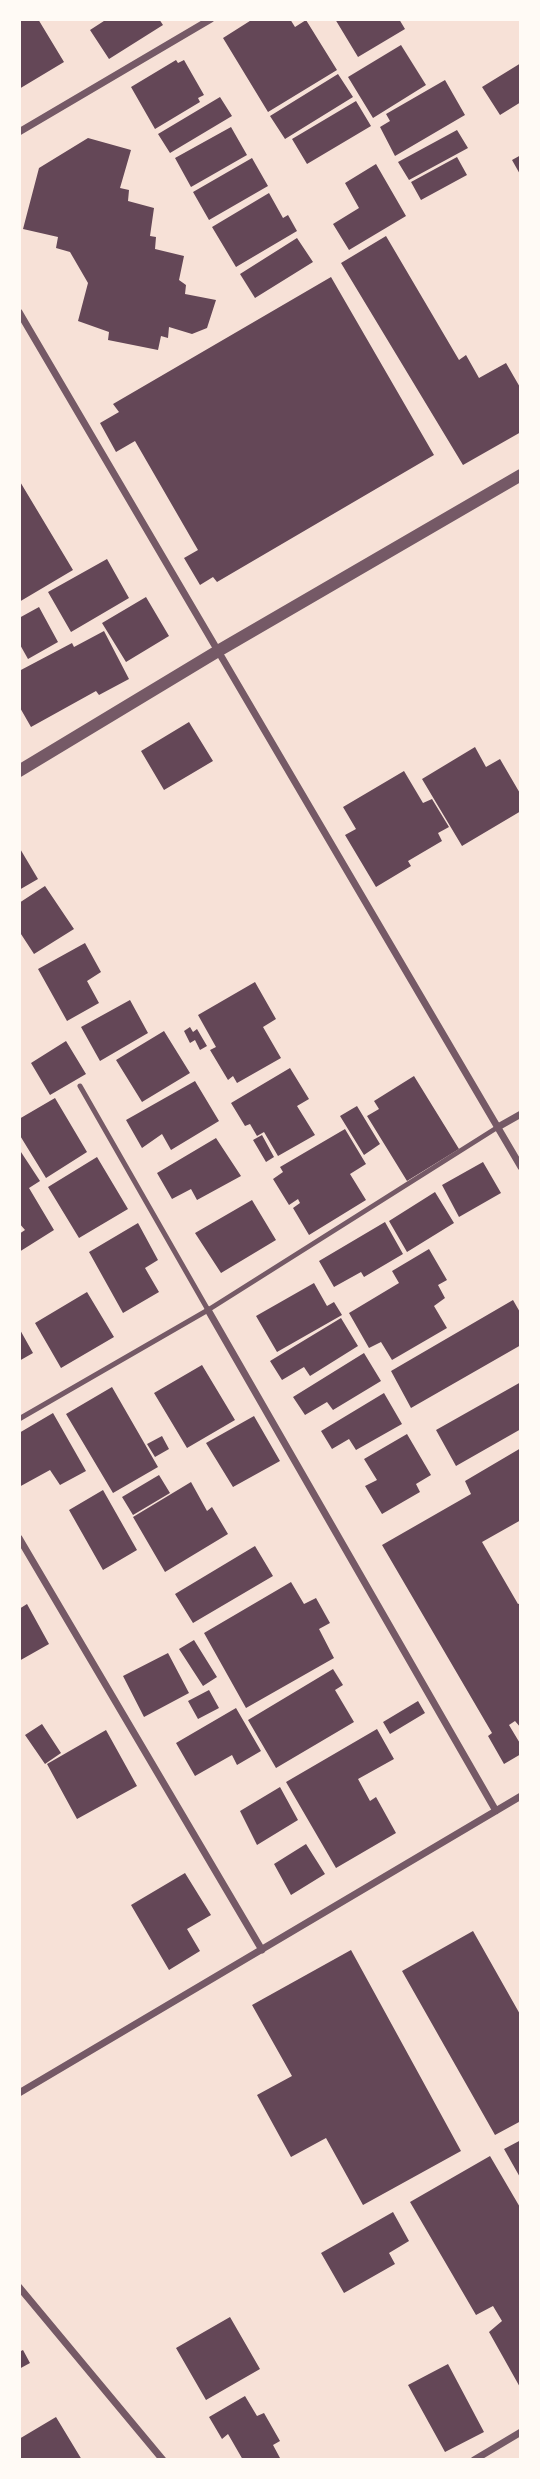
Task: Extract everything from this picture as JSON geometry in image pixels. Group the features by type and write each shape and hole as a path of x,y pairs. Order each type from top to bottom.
{"street":[{"path":"19,132 211,19"},
{"path":"19,312 521,1167"},
{"path":"19,771 218,651 521,475"},
{"path":"498,1127 521,1114"},
{"path":"208,1310 496,1811"},
{"path":"19,1538 262,1950"},
{"path":"19,2093 521,1796"},
{"path":"19,2287 163,2460"},
{"path":"474,2460 521,2432"}],"lane":[{"path":"80,1086 208,1310"},
{"path":"19,1419 208,1310 498,1127"}],"building":[{"path":"19,19 38,19 64,62 19,89"},
{"path":"107,19 159,19 163,25 109,59 90,30"},
{"path":"253,19 290,19 295,27 306,20 337,70 268,112 223,38"},
{"path":"335,19 399,19 405,29 358,57"},
{"path":"401,45 426,85 373,118 348,77"},
{"path":"176,60 178,63 184,60 204,95 198,98 200,102 155,129 131,87"},
{"path":"521,63 521,102 500,115 482,87"},
{"path":"338,74 353,97 285,139 270,116"},
{"path":"445,80 465,115 395,156 380,127 390,121 386,114"},
{"path":"220,97 232,116 170,153 158,134"},
{"path":"356,101 371,126 307,164 292,139"},
{"path":"231,127 247,155 191,187 175,158"},
{"path":"457,130 468,148 409,180 398,162"},
{"path":"88,138 131,150 120,188 129,190 128,201 154,208 150,236 156,237 155,249 184,256 179,280 186,285 185,294 216,300 207,328 192,334 169,327 168,338 161,336 158,350 108,340 109,332 78,321 88,283 70,252 56,248 58,237 23,229 39,168"},
{"path":"521,155 521,176 512,160"},
{"path":"457,157 467,175 421,200 411,182"},
{"path":"252,158 268,186 209,220 193,192"},
{"path":"376,164 406,216 349,250 333,224 359,208 345,183"},
{"path":"269,193 283,218 288,215 297,231 236,267 212,227"},
{"path":"386,236 459,360 466,355 479,378 506,363 521,389 521,432 463,465 341,263"},
{"path":"297,238 313,262 255,298 240,274"},
{"path":"331,277 434,455 217,582 213,577 200,585 184,558 198,550 135,441 116,452 100,423 119,412 113,404"},
{"path":"19,480 73,570 19,602"},
{"path":"107,559 129,598 71,632 48,592"},
{"path":"146,597 169,636 126,662 102,623"},
{"path":"39,607 58,642 28,659 19,643 19,618"},
{"path":"104,631 129,679 99,695 96,691 31,727 19,706 19,671 72,643 74,647"},
{"path":"189,722 213,761 164,790 141,751"},
{"path":"475,747 486,767 500,759 521,795 521,811 462,846 422,779"},
{"path":"404,771 423,803 432,799 449,827 438,833 442,841 408,861 411,866 376,887 345,835 356,829 343,807"},
{"path":"19,847 38,879 19,890"},
{"path":"45,886 74,929 34,954 19,931 19,903"},
{"path":"85,943 101,972 87,981 99,1003 67,1021 38,969"},
{"path":"255,982 276,1019 263,1027 281,1058 237,1083 233,1076 228,1080 210,1050 216,1047 198,1015"},
{"path":"130,1000 148,1033 100,1061 81,1027"},
{"path":"190,1027 193,1032 197,1029 207,1046 200,1050 195,1040 190,1043 184,1031"},
{"path":"164,1031 190,1073 142,1102 116,1060"},
{"path":"66,1041 86,1074 50,1095 31,1063"},
{"path":"290,1068 309,1099 297,1106 315,1135 278,1156 264,1132 257,1136 250,1124 245,1126 231,1103"},
{"path":"414,1076 459,1149 407,1181 367,1116 379,1109 374,1101"},
{"path":"195,1081 219,1121 171,1150 162,1134 142,1148 126,1120"},
{"path":"55,1098 87,1152 46,1178 19,1134 19,1119"},
{"path":"357,1106 380,1144 364,1155 340,1116"},
{"path":"345,1129 366,1164 350,1174 366,1200 309,1235 293,1208 300,1203 298,1199 289,1205 273,1179 283,1172 280,1167"},
{"path":"262,1135 274,1157 266,1162 253,1140"},
{"path":"216,1138 241,1176 197,1200 191,1189 172,1199 157,1173"},
{"path":"19,1149 40,1181 29,1188 54,1230 19,1252 19,1234 25,1230 19,1223"},
{"path":"97,1157 128,1209 79,1238 48,1187"},
{"path":"483,1162 501,1193 459,1217 442,1185"},
{"path":"435,1192 454,1223 407,1252 389,1221"},
{"path":"252,1200 276,1240 221,1273 195,1233"},
{"path":"385,1222 403,1254 364,1277 361,1272 334,1287 319,1261"},
{"path":"138,1223 158,1260 145,1268 159,1292 123,1313 89,1252"},
{"path":"429,1249 447,1280 438,1285 445,1298 434,1306 447,1328 392,1360 381,1342 369,1348 349,1313 399,1283 392,1271"},
{"path":"314,1283 327,1306 334,1302 342,1315 277,1352 256,1316"},
{"path":"87,1292 114,1337 61,1368 35,1323"},
{"path":"513,1300 521,1314 521,1345 411,1408 391,1371"},
{"path":"341,1318 358,1346 310,1376 304,1367 282,1380 270,1361"},
{"path":"19,1328 33,1353 19,1361"},
{"path":"364,1353 381,1381 333,1410 327,1402 305,1415 293,1397"},
{"path":"202,1365 235,1420 187,1448 154,1393"},
{"path":"521,1382 521,1429 456,1466 436,1430"},
{"path":"112,1387 158,1467 113,1493 66,1414"},
{"path":"384,1393 402,1424 356,1450 349,1439 332,1449 321,1431"},
{"path":"53,1413 86,1471 60,1485 50,1470 19,1487 19,1433"},
{"path":"254,1416 280,1461 233,1487 206,1443"},
{"path":"407,1434 431,1475 416,1484 420,1492 382,1514 365,1486 377,1480 364,1459"},
{"path":"162,1436 169,1449 155,1457 147,1444"},
{"path":"521,1448 521,1520 482,1542 518,1604 521,1603 521,1728 515,1721 509,1725 521,1745 521,1754 504,1764 488,1736 492,1733 382,1545 471,1494 465,1481"},
{"path":"159,1475 170,1493 133,1515 122,1497"},
{"path":"191,1482 207,1511 212,1507 228,1534 165,1572 133,1517"},
{"path":"103,1490 137,1550 103,1570 69,1510"},
{"path":"255,1546 273,1576 193,1623 175,1594"},
{"path":"291,1582 304,1604 316,1598 330,1623 319,1629 334,1658 246,1708 204,1633"},
{"path":"27,1604 49,1644 19,1661 19,1609"},
{"path":"194,1640 217,1677 203,1686 179,1649"},
{"path":"168,1653 189,1693 144,1717 123,1676"},
{"path":"333,1669 343,1685 335,1690 354,1722 276,1768 248,1720"},
{"path":"209,1690 219,1708 198,1719 188,1701"},
{"path":"418,1701 425,1713 390,1734 383,1722"},
{"path":"236,1708 261,1751 237,1765 232,1755 195,1776 176,1743"},
{"path":"42,1724 61,1753 45,1764 25,1735"},
{"path":"377,1729 394,1759 358,1779 370,1801 376,1797 396,1833 336,1868 286,1782"},
{"path":"106,1730 137,1786 77,1819 47,1764"},
{"path":"280,1787 298,1820 257,1845 240,1811"},
{"path":"306,1844 325,1874 291,1895 274,1864"},
{"path":"185,1873 211,1915 187,1929 200,1951 169,1970 131,1905"},
{"path":"473,1931 521,2016 521,2121 495,2135 402,1971"},
{"path":"351,1950 461,2151 363,2205 326,2138 291,2157 257,2095 292,2076 252,2005"},
{"path":"521,2140 521,2179 504,2149"},
{"path":"490,2156 521,2209 521,2389 489,2332 502,2321 493,2306 476,2315 410,2202"},
{"path":"393,2212 409,2241 389,2253 395,2264 344,2293 321,2253"},
{"path":"230,2317 260,2369 206,2400 176,2348"},
{"path":"23,2350 30,2363 19,2369 19,2352"},
{"path":"448,2364 484,2432 445,2452 408,2385"},
{"path":"245,2396 257,2416 264,2413 280,2441 273,2445 280,2458 277,2460 243,2460 228,2434 222,2439 209,2417"},
{"path":"56,2417 82,2460 19,2460 19,2439"}]}
